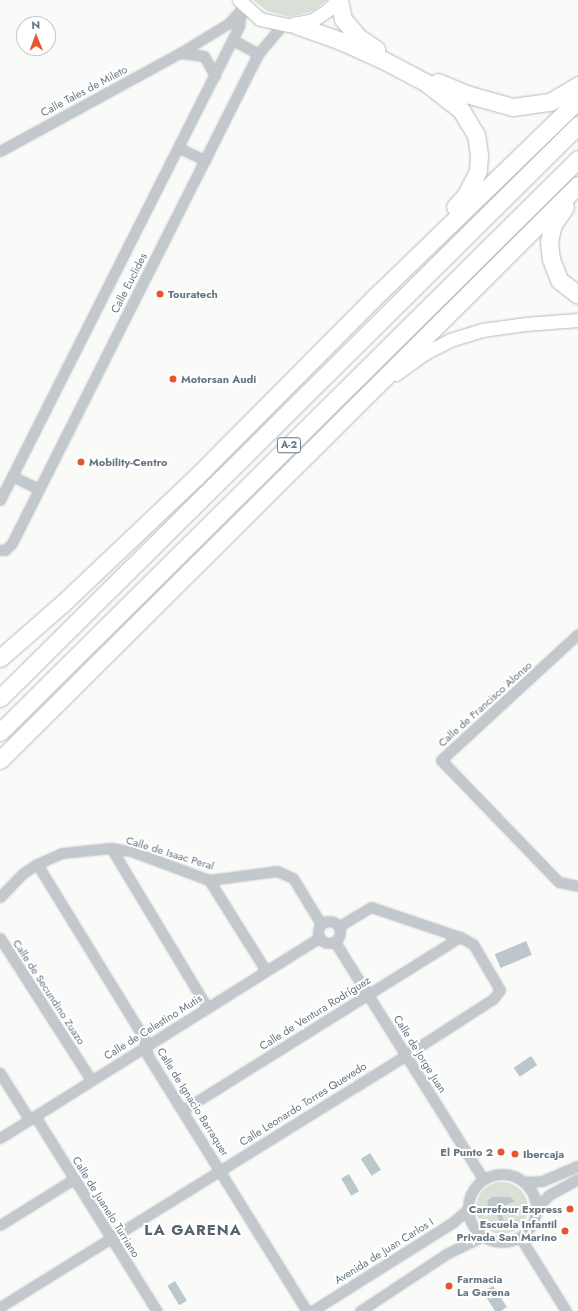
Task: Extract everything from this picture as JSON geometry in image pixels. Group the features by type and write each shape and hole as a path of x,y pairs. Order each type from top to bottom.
{"highway":[{"path":"338,0 343,19 368,44 426,77 466,94 513,107 532,106 550,102 578,85"},
{"path":"289,25 341,41 425,82 461,110 476,135 478,171 466,195 380,292"},
{"path":"0,658 62,604 196,477 380,292 578,100"},
{"name":"A-2","path":"0,698 578,125"},
{"name":"A-2","path":"0,732 578,159"},
{"path":"0,759 578,185"},
{"path":"578,191 553,224 549,240 550,259 559,280 578,295"}],"street":[{"path":"240,6 260,19 289,25 321,16 338,0"},
{"name":"Calle Euclides","path":"0,500 215,76 239,26 240,6"},
{"name":"Calle Tales de Mileto","path":"0,151 180,53 229,23 240,6"},
{"name":"Calle Euclides","path":"0,550 5,550 12,543 258,54 289,25"},
{"path":"232,40 258,54"},
{"path":"180,53 204,56 215,76"},
{"path":"179,148 205,160"},
{"path":"373,389 425,353 450,340 489,329 578,320"},
{"path":"12,476 39,489"},
{"name":"Calle de Francisco Alonso","path":"578,634 441,760 559,882 578,886"},
{"path":"111,848 207,1008"},
{"name":"Calle de Isaac Peral","path":"0,897 22,874 37,864 62,853 111,848 131,852 209,880 231,879 262,872 277,871 293,878 321,924"},
{"name":"Calle de Ignacio Barraquer","path":"37,864 146,1046 148,1056 220,1169 307,1311"},
{"path":"209,880 266,971"},
{"path":"339,926 371,907 460,937"},
{"path":"328,920 339,926 338,938 335,942 324,942 319,938 318,931 321,924 328,920"},
{"name":"Calle de Ventura Rodríguez","path":"182,1110 460,937"},
{"name":"Calle Leonardo Torres Quevedo","path":"0,1307 220,1169 406,1055 493,999 500,990 473,944 460,937"},
{"name":"Calle de Secundino Zuazo","path":"0,938 91,1080"},
{"name":"Calle de Celestino Mutis","path":"0,1138 319,938"},
{"name":"Calle de Jorge Juan","path":"335,942 369,994 483,1180"},
{"name":"Calle de Juanelo Turriano","path":"0,1073 74,1179 157,1311"},
{"path":"578,1166 542,1181 524,1182 504,1174 483,1180 472,1193 468,1209 475,1229 483,1236 501,1242 520,1237 531,1224 536,1208 549,1195 578,1179"},
{"path":"0,1225 74,1179"},
{"path":"524,1182 530,1190 536,1208"},
{"name":"Avenida de Juan Carlos I","path":"312,1311 452,1223 468,1209"},
{"path":"360,1311 446,1254 483,1236"},
{"path":"520,1237 566,1311"}],"shaded area":[{"path":"253,0 327,0 313,11 290,17 267,11"},
{"path":"526,941 532,955 501,968 495,954"},
{"path":"531,1056 537,1065 520,1077 514,1068"},
{"path":"370,1153 381,1170 372,1176 361,1159"},
{"path":"349,1174 359,1191 351,1196 341,1178"},
{"path":"497,1182 507,1182 521,1189 528,1203 528,1213 521,1227 507,1234 497,1234 487,1230 480,1223 476,1213 476,1203 480,1193 487,1186"},
{"path":"493,1197 510,1197 515,1201 499,1208 504,1221 500,1223 495,1210 487,1212 488,1200"},
{"path":"175,1281 187,1301 179,1305 167,1286"},
{"path":"493,1286 507,1307 501,1311 495,1311 483,1292"}],"place":[{"name":"Touratech","path":"160,294"},
{"name":"Motorsan Audi","path":"173,379"},
{"name":"Mobility-Centro","path":"81,462"},
{"name":"El Punto 2","path":"501,1152"},
{"name":"Ibercaja","path":"515,1154"},
{"name":"Carrefour Express","path":"570,1209"},
{"name":"Escuela Infantil Privada San Marino","path":"565,1231"},
{"name":"Farmacia La Garena","path":"449,1286"}],"district":[{"name":"LA GARENA","path":"193,1231"}]}
